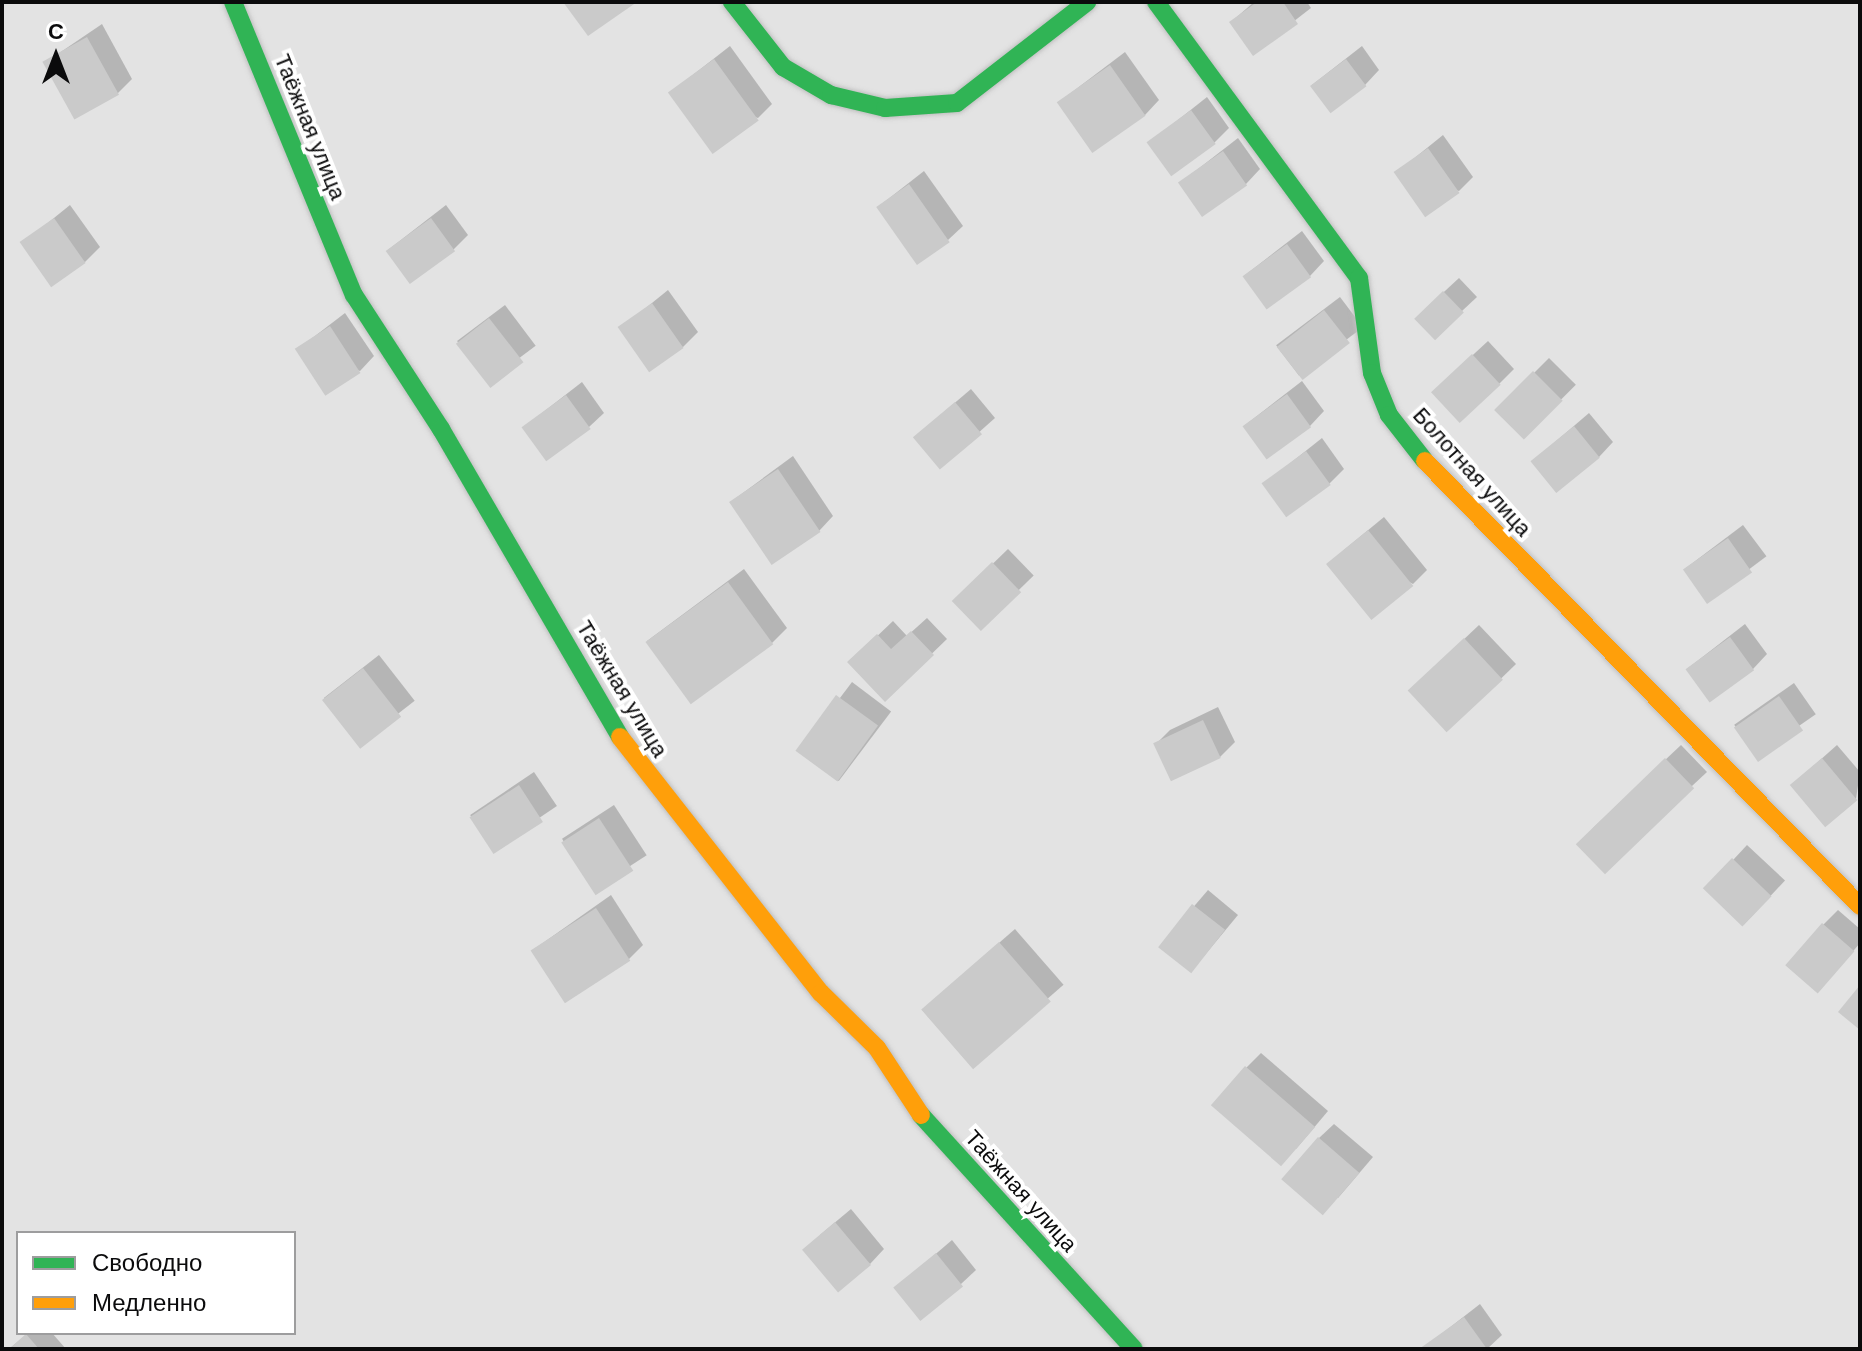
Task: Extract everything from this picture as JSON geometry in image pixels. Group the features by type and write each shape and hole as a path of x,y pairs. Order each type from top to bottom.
{"street":[{"name":"Таёжная улица","path":"233,2 354,295 441,429 631,755 821,993 877,1048 925,1121 1134,1349"},
{"path":"732,2 783,67 831,95 885,108 957,103 1087,2"},
{"name":"Болотная улица","path":"1156,2 1359,278 1372,373 1389,415 1419,455 1860,906"}],"building":[{"path":"563,2 637,2 588,36"},
{"path":"1257,2 1283,2 1298,24 1253,56 1229,22"},
{"path":"87,37 119,95 74,119 42,62"},
{"path":"714,59 759,120 713,154 668,93"},
{"path":"1346,59 1366,86 1331,113 1310,86"},
{"path":"1110,65 1146,116 1092,153 1057,102"},
{"path":"1191,110 1216,144 1171,176 1147,142"},
{"path":"1428,148 1460,193 1425,217 1394,172"},
{"path":"1223,151 1247,185 1202,217 1178,183"},
{"path":"909,184 950,242 917,265 876,207"},
{"path":"54,218 86,263 51,287 20,242"},
{"path":"431,218 455,251 410,284 386,251"},
{"path":"1287,244 1311,277 1267,309 1243,276"},
{"path":"1443,291 1464,313 1435,340 1414,319"},
{"path":"652,303 684,348 649,372 618,327"},
{"path":"1324,310 1350,343 1303,380 1277,347"},
{"path":"489,318 523,362 490,388 456,344"},
{"path":"330,326 360,373 325,396 295,349"},
{"path":"1472,354 1501,385 1460,423 1431,392"},
{"path":"1533,371 1563,401 1524,440 1494,410"},
{"path":"1287,394 1311,427 1267,459 1243,426"},
{"path":"566,395 591,429 546,461 522,427"},
{"path":"955,402 982,434 940,470 913,437"},
{"path":"1574,426 1600,458 1556,493 1530,461"},
{"path":"1306,451 1331,485 1286,517 1262,483"},
{"path":"778,469 820,532 772,565 729,502"},
{"path":"1368,530 1413,586 1371,620 1326,564"},
{"path":"1728,538 1752,572 1707,604 1683,570"},
{"path":"992,562 1021,592 981,631 952,601"},
{"path":"728,582 773,644 691,704 645,642"},
{"path":"911,631 934,655 885,702 847,662 877,634 891,649"},
{"path":"1730,637 1754,670 1710,702 1686,669"},
{"path":"1464,638 1503,680 1447,732 1408,691"},
{"path":"363,668 401,717 360,749 322,700"},
{"path":"836,695 878,726 838,781 795,751"},
{"path":"1779,696 1803,730 1758,762 1734,728"},
{"path":"1203,720 1221,758 1171,781 1153,743"},
{"path":"1665,758 1694,788 1605,874 1576,844"},
{"path":"1822,758 1857,800 1825,827 1790,785"},
{"path":"519,785 543,822 493,854 470,817"},
{"path":"599,818 633,871 596,895 561,843"},
{"path":"1732,858 1772,896 1742,926 1703,888"},
{"path":"1192,904 1225,930 1191,973 1158,947"},
{"path":"596,908 630,961 565,1003 531,950"},
{"path":"1822,923 1854,951 1818,993 1785,965"},
{"path":"999,942 1051,1002 973,1069 921,1010"},
{"path":"1860,985 1860,1030 1838,1012"},
{"path":"1245,1066 1315,1127 1281,1166 1211,1105"},
{"path":"1318,1137 1360,1173 1323,1215 1281,1179"},
{"path":"835,1222 871,1265 838,1293 802,1250"},
{"path":"936,1253 963,1286 920,1321 893,1288"},
{"path":"1464,1317 1487,1349 1419,1349"},
{"path":"27,1335 39,1349 9,1349"}],"traffic: fast":[{"path":"233,2 354,295 441,429 620,737"},
{"path":"732,2 783,67 831,95 885,108 957,103 1087,2"},
{"path":"1156,2 1359,278 1372,373 1389,415 1425,461"},
{"path":"921,1115 1134,1349"}],"traffic: slow":[{"path":"1425,461 1860,906"},
{"path":"620,737 821,993 877,1048 921,1115"}]}
